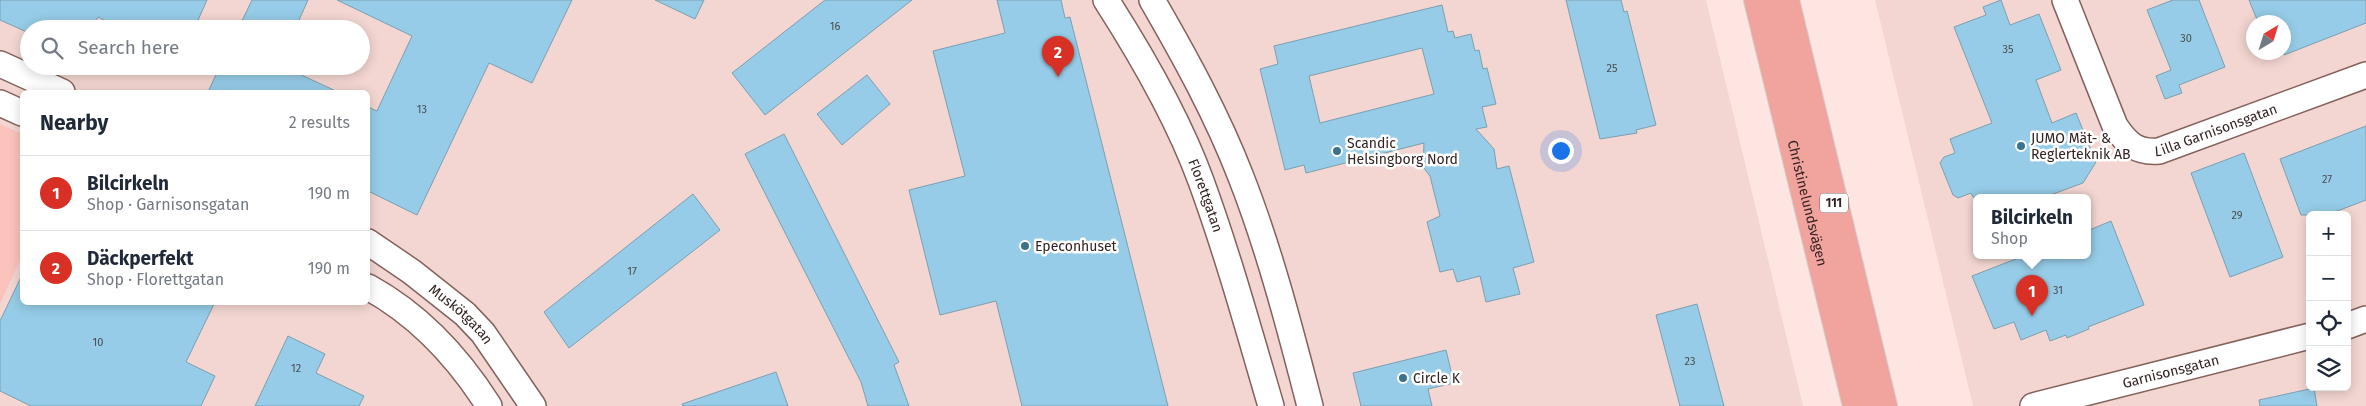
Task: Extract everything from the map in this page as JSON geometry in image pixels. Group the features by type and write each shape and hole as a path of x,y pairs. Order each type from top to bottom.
{"main road":[{"path":"1754,0 1772,56"},
{"name":"Christinelundsvägen","path":"1758,0 1857,406"},
{"name":"Christinelundsvägen","path":"1784,0 1883,406"}],"street":[{"name":"Florettgatan","path":"1106,0 1152,78 1201,180 1231,269 1271,406"},
{"path":"1152,0 1201,88 1241,178 1272,263 1310,406"},
{"name":"Lilla Garnisonsgatan","path":"2065,0 2115,126 2124,139 2134,148 2146,152 2159,152 2366,75"},
{"path":"0,64 20,73"},
{"path":"24,75 58,90"},
{"path":"0,103 20,112"},
{"name":"Muskötgatan","path":"370,243 412,272 465,314 483,333 533,406"},
{"path":"370,288 391,300 433,335 468,374 489,406"},
{"path":"2351,325 2366,320"},
{"name":"Garnisonsgatan","path":"2033,406 2306,337"}],"shaded area":[{"path":"0,0 1706,0 1803,406 0,406"},
{"path":"1875,0 2366,0 2366,406 1973,406"},
{"path":"0,124 20,133 20,260 0,304"}],"building":[{"path":"0,0 207,0 198,20 104,20 98,17 96,20 20,20 20,29 0,20"},
{"path":"252,0 308,0 299,20 242,20"},
{"path":"337,0 572,0 532,83 489,63 417,215 370,192 370,108 377,111 412,36"},
{"path":"655,0 704,0 695,19"},
{"path":"825,0 912,0 765,115 732,73"},
{"name":"Epeconhuset","path":"997,0 1061,0 1065,18 1070,17 1168,406 1022,406 996,301 940,315 909,190 965,176 933,51 1005,33"},
{"path":"1566,0 1621,0 1624,12 1627,11 1656,125 1636,130 1637,133 1600,139"},
{"path":"2001,0 2010,25 2039,14 2061,70 2036,80 2052,123 2076,113 2096,162 2083,183 2053,194 1973,194 1973,197 1971,193 1958,198 1953,195 1940,163 1944,157 1955,153 1950,139 1992,123 1954,27 1986,15 1983,7"},
{"path":"2173,0 2199,0 2225,67 2179,85 2182,93 2165,99 2156,76 2171,70 2147,10"},
{"path":"2249,0 2366,0 2366,23 2291,52 2291,15 2255,15"},
{"name":"Scandic Helsingborg Nord","path":"1442,5 1448,32 1453,31 1455,38 1471,34 1475,51 1479,50 1483,69 1487,68 1496,104 1482,107 1487,127 1476,129 1494,149 1497,169 1509,166 1534,262 1513,268 1520,294 1486,302 1480,276 1457,282 1453,269 1440,272 1427,222 1440,216 1430,176 1423,167 1424,143 1306,173 1304,165 1285,170 1260,69 1278,64 1274,46","holes":["1422,48 1434,94 1320,123 1309,76"]},
{"path":"216,75 301,75 334,90 209,90"},
{"path":"867,75 890,104 842,145 817,114"},
{"path":"2366,126 2366,200 2337,211 2306,211 2306,215 2301,215 2280,159"},
{"path":"784,134 899,362 894,365 909,406 868,406 861,382 745,154"},
{"path":"2244,153 2283,257 2230,277 2191,173"},
{"path":"693,194 720,230 569,348 544,312"},
{"path":"2111,221 2144,305 2088,327 2089,329 2067,338 2066,335 2050,341 2046,330 2021,340 2014,322 1994,329 1972,276 2016,259 2091,259 2091,229"},
{"path":"20,279 20,305 214,305 186,362 215,376 201,406 31,406 0,391 0,321"},
{"path":"1697,304 1724,406 1680,406 1656,315"},
{"path":"288,336 325,354 316,373 364,396 359,406 255,406"},
{"name":"Circle K","path":"1446,350 1454,383 1428,389 1432,406 1361,406 1353,373"},
{"path":"776,372 788,406 683,406 682,404"},
{"path":"2306,390 2314,391 2317,406 2260,406 2259,400"}],"place":[{"name":"Däckperfekt","path":"1058,77"},
{"name":"JUMO Mät- & Reglerteknik AB","path":"2021,146"},
{"name":"Scandic Helsingborg Nord","path":"1337,151"},
{"name":"Epeconhuset","path":"1025,246"},
{"name":"Bilcirkeln","path":"2032,316"},
{"name":"Circle K","path":"1403,378"}]}
